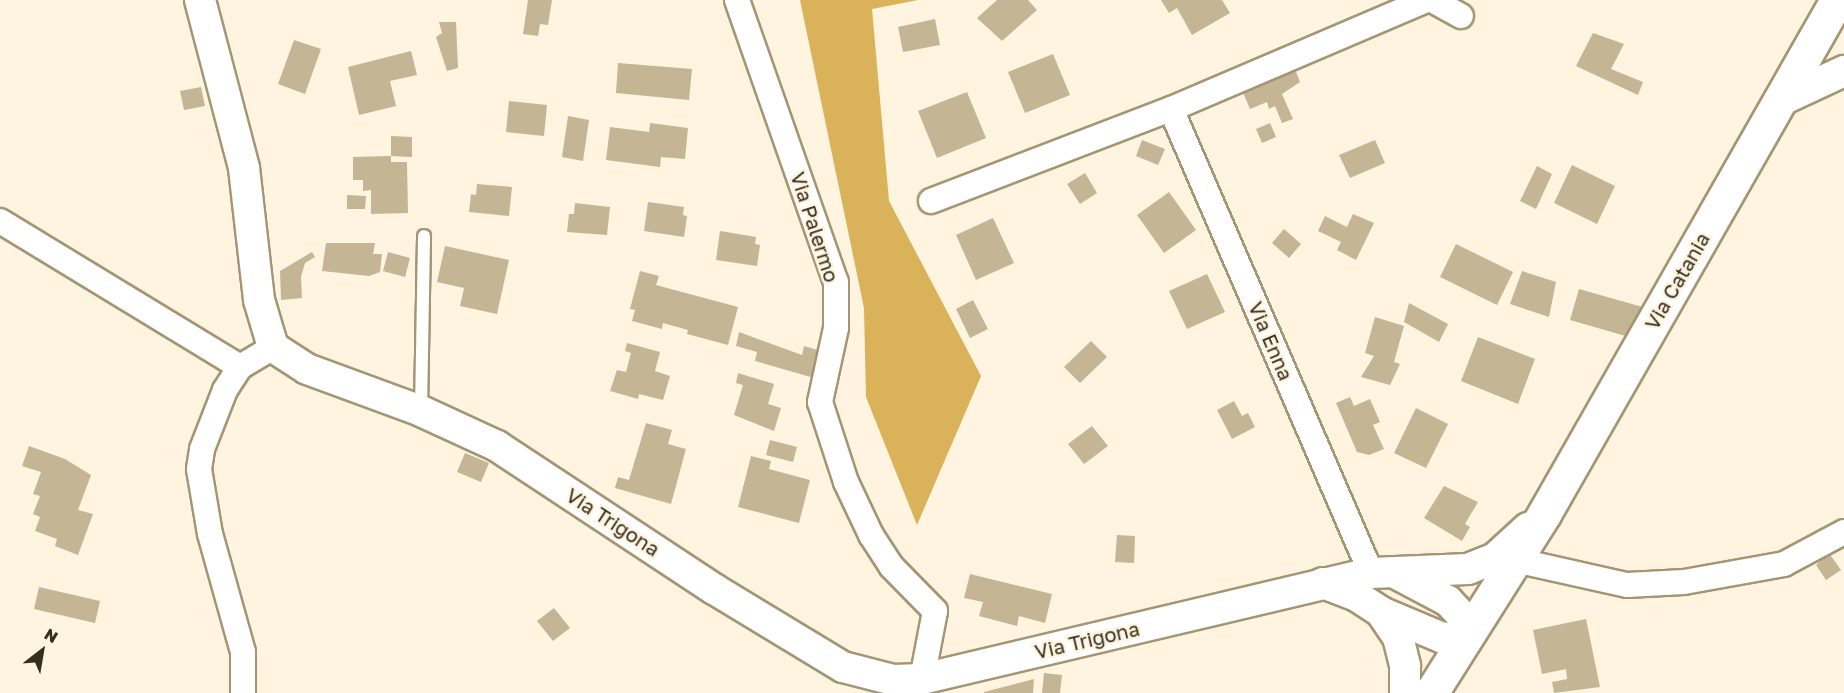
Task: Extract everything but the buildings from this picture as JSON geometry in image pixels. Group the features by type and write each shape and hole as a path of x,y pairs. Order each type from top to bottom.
{"main road":[{"name":"Via Catania","path":"1426,692 1469,636 1544,514 1837,0"}],"street":[{"path":"200,0 244,168 259,300 273,346 240,366 225,390 202,449 198,469 210,534 243,652 243,693"},
{"name":"Via Palermo","path":"737,0 836,282 836,328 820,402 846,482 871,535 891,566 935,611 922,679"},
{"path":"931,201 1171,109 1427,0"},
{"path":"1432,0 1461,16"},
{"path":"1780,101 1844,71"},
{"name":"Via Enna","path":"1171,109 1380,571"},
{"path":"0,221 240,366"},
{"name":"Via Trigona","path":"273,346 307,369 422,411 497,446 714,589 843,667 893,680 922,679 1380,571 1468,569 1495,558 1544,514"},
{"path":"1515,560 1627,585 1684,582 1784,564 1844,532"},
{"path":"1323,583 1355,595 1381,612 1443,638 1469,636 1462,616 1448,601 1380,571"},
{"path":"1381,612 1398,637 1405,666 1426,692"}],"lane":[{"path":"422,411 424,236"}],"shaded area":[{"path":"800,0 918,0 872,9 889,201 981,376 917,525 866,397 864,308"}]}
